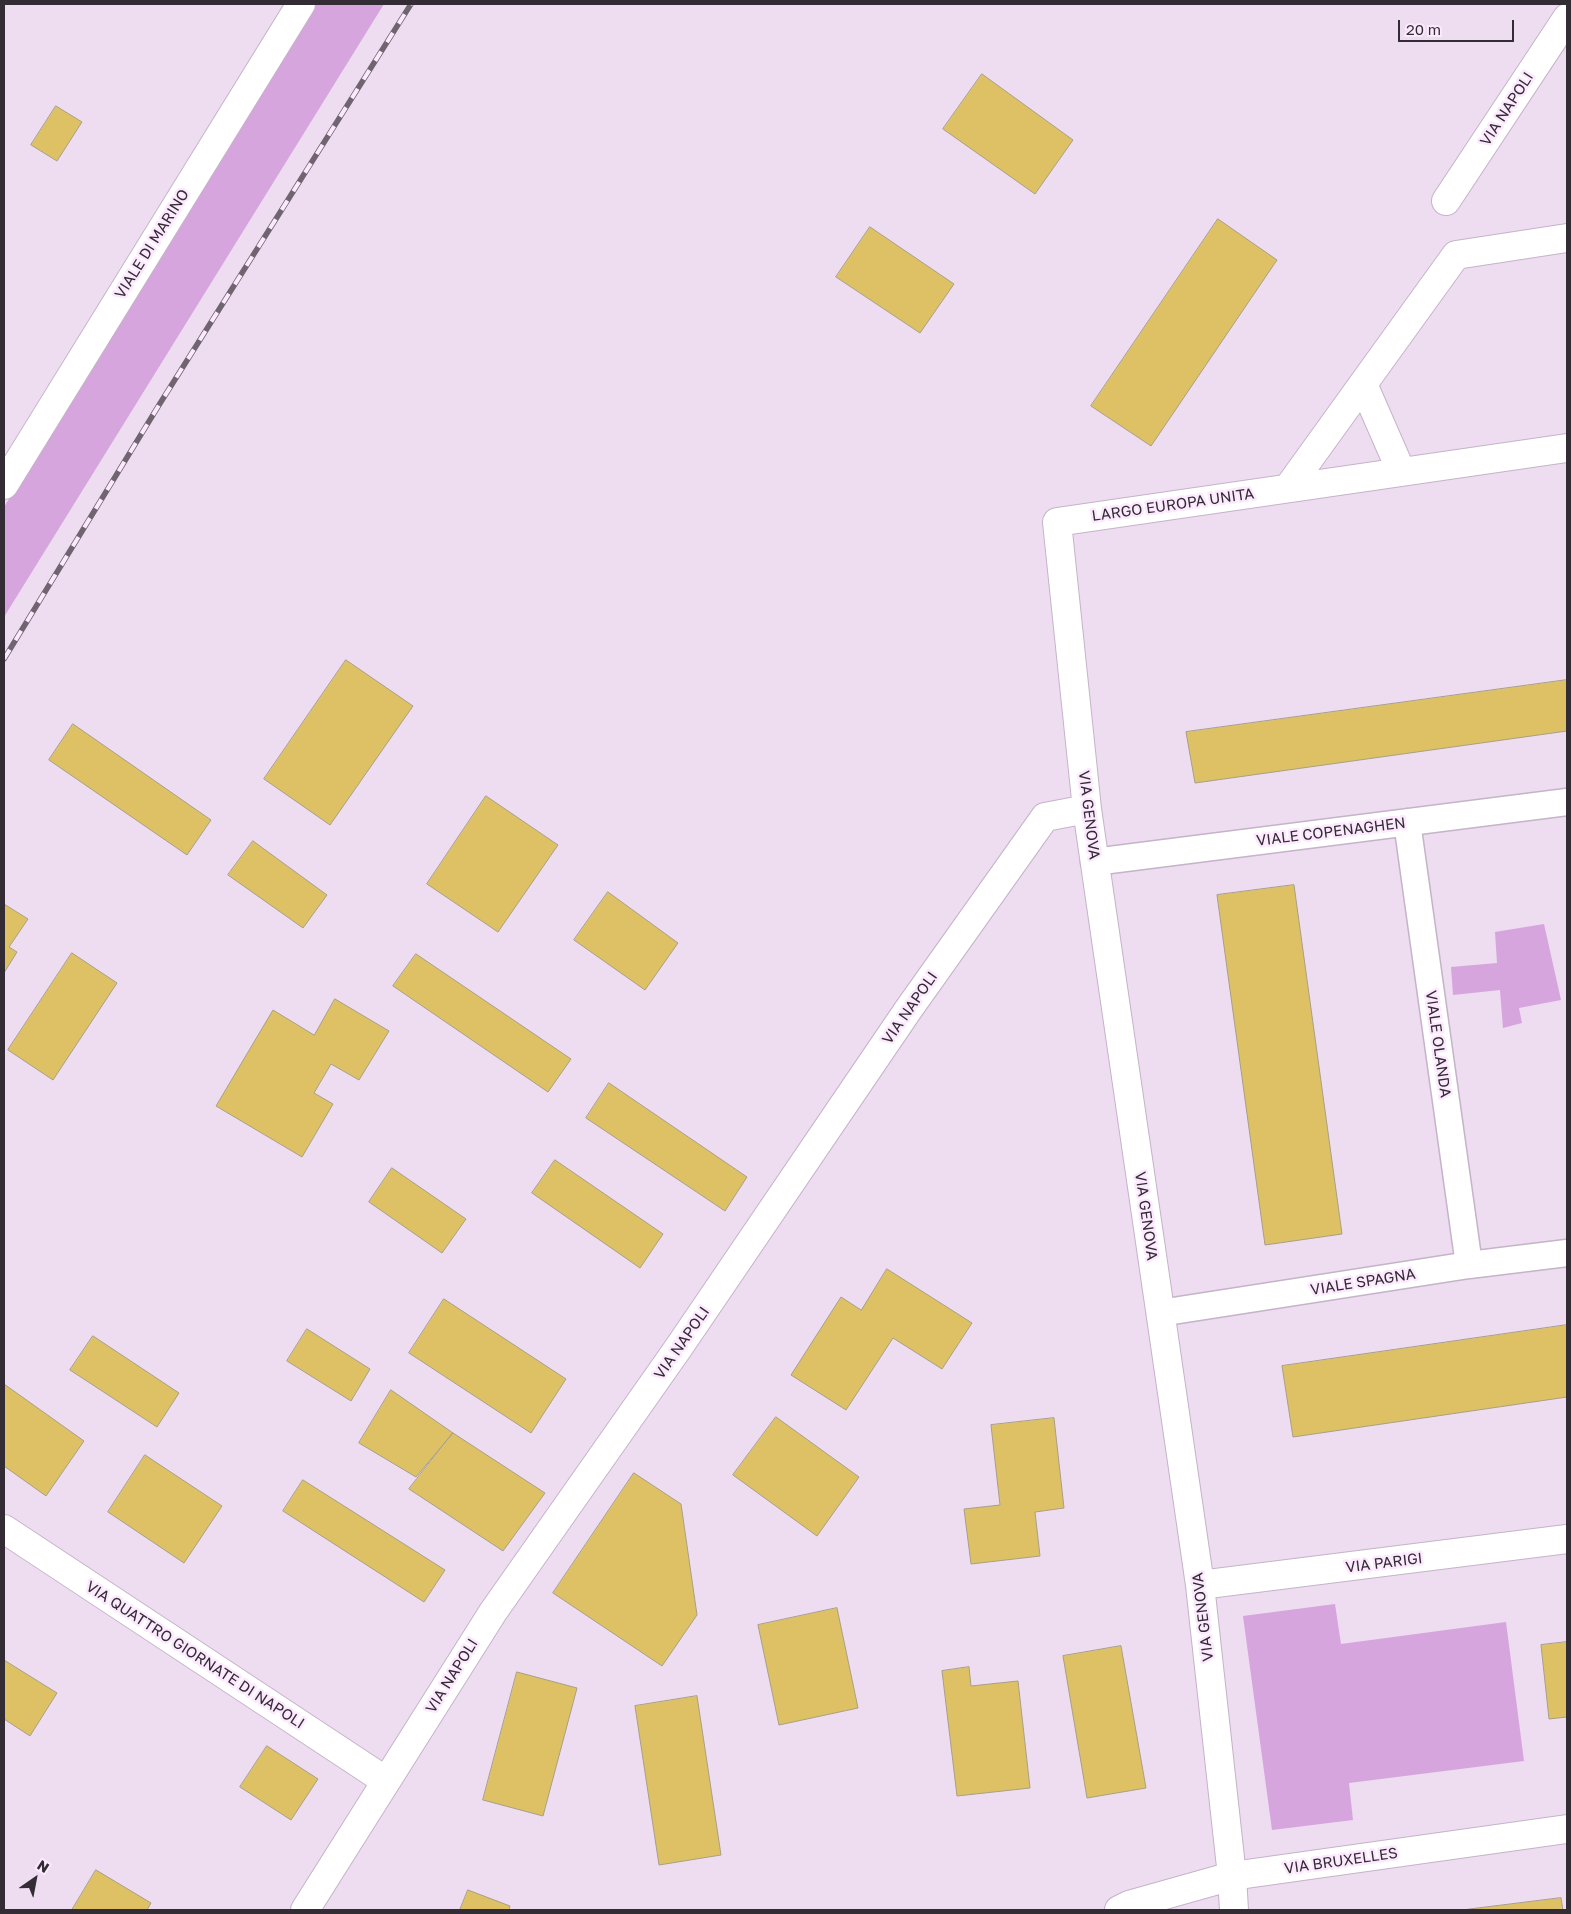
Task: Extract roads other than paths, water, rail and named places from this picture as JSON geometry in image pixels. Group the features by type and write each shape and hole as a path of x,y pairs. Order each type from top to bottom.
{"street":[{"name":"VIALE DI MARINO","path":"4,485 301,4"},
{"name":"VIA NAPOLI","path":"1446,201 1567,18"},
{"path":"1288,488 1456,255 1567,238"},
{"path":"1363,384 1401,471"},
{"name":"LARGO EUROPA UNITA","path":"1057,522 1567,448"},
{"name":"VIA GENOVA","path":"1057,522 1094,862 1200,1586 1232,1876 1234,1910"},
{"name":"VIALE COPENAGHEN","path":"1094,862 1567,802"},
{"name":"VIA NAPOLI","path":"305,1910 492,1612 679,1347 908,1010 1045,817 1087,809"},
{"name":"VIALE OLANDA","path":"1406,822 1468,1265"},
{"name":"VIALE SPAGNA","path":"1160,1313 1468,1265 1567,1253"},
{"name":"VIA QUATTRO GIORNATE DI NAPOLI","path":"4,1529 386,1781"},
{"name":"VIA PARIGI","path":"1200,1586 1567,1539"},
{"name":"VIA BRUXELLES","path":"1119,1910 1129,1905 1232,1876 1567,1829"}],"railway":[{"path":"4,659 159,405 411,4"}]}
